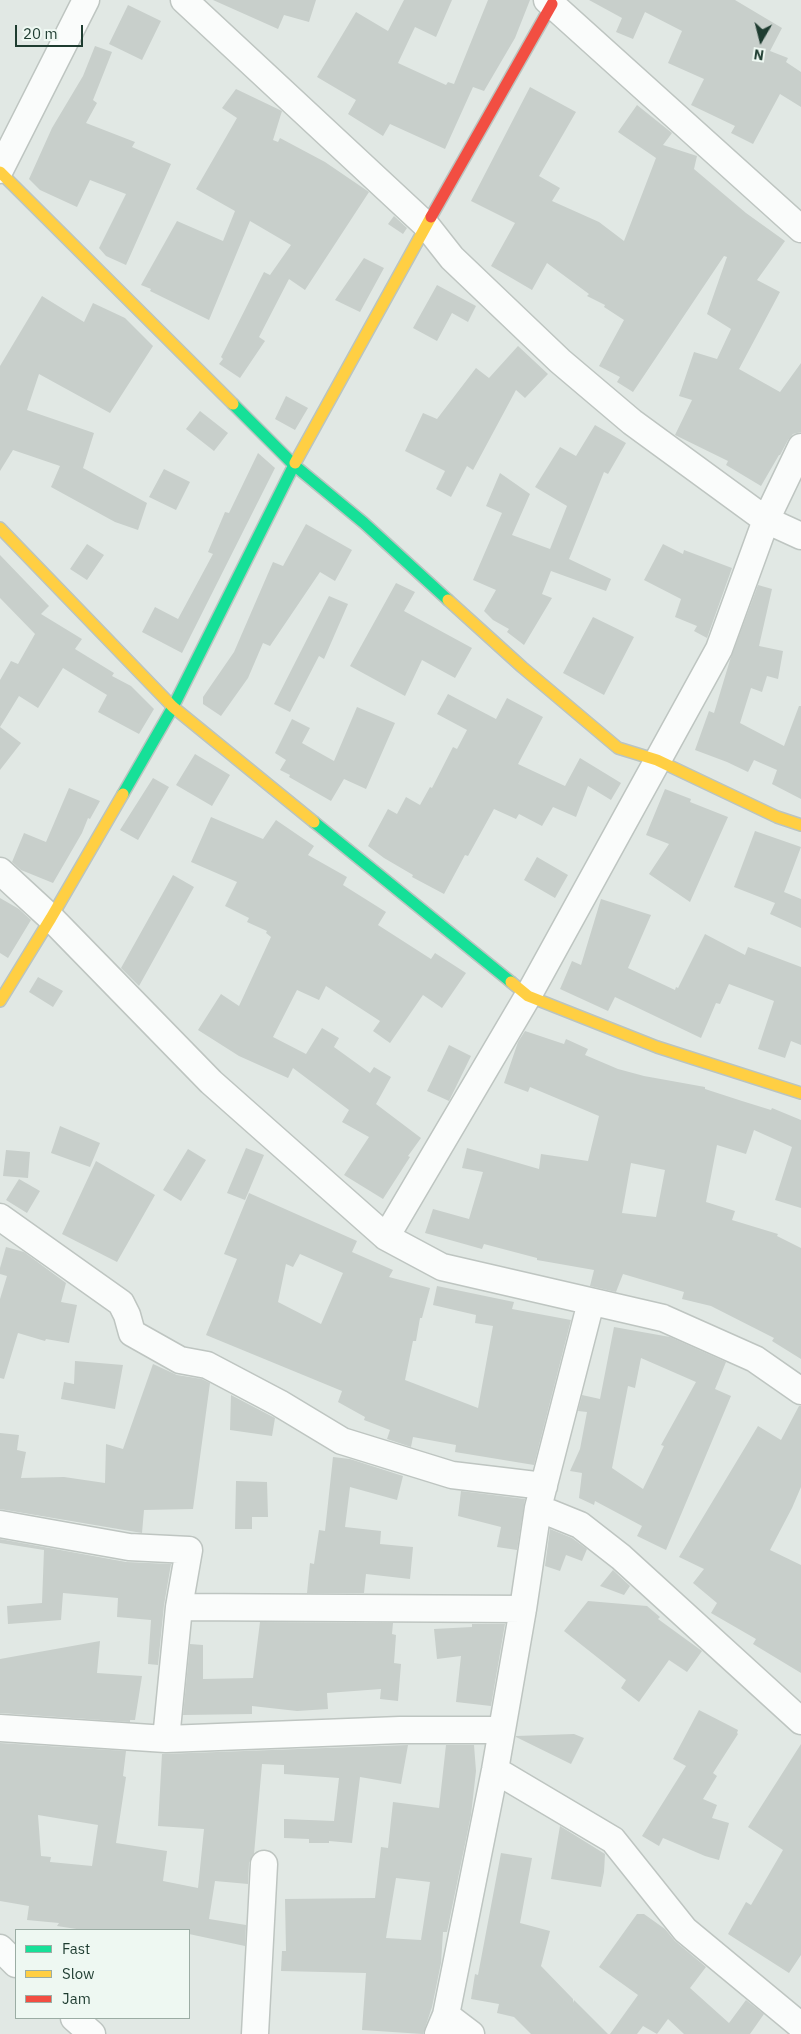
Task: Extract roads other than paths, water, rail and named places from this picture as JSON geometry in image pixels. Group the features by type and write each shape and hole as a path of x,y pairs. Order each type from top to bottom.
{"street":[{"path":"86,0 0,171 294,464 364,523 522,667 618,748 657,760 777,817 801,825"},
{"path":"184,0 426,225 452,258 560,361 632,422 766,520 801,536"},
{"path":"0,1001 51,918 173,707 294,464 550,2 801,229"},
{"path":"386,1237 528,996 719,649 766,520 801,447"},
{"path":"0,528 173,707 528,996 657,1047 801,1093"},
{"path":"0,871 51,918 211,1082 386,1237 442,1267 663,1318 755,1359 801,1391"},
{"path":"0,1217 121,1302 132,1333 180,1360 207,1365 279,1403 342,1441 452,1475 540,1497 621,1557 801,1721"},
{"path":"471,2034 442,2024 495,1770 523,1610 540,1497 591,1302"},
{"path":"0,1524 130,1547 189,1550 179,1607 166,1740"},
{"path":"179,1607 523,1610"},
{"path":"0,1728 166,1740 400,1730 501,1730"},
{"path":"495,1770 613,1840 685,1930 801,2026"},
{"path":"255,2034 264,1864"},
{"path":"0,1948 15,1963"},
{"path":"75,2019 92,2034"}]}
